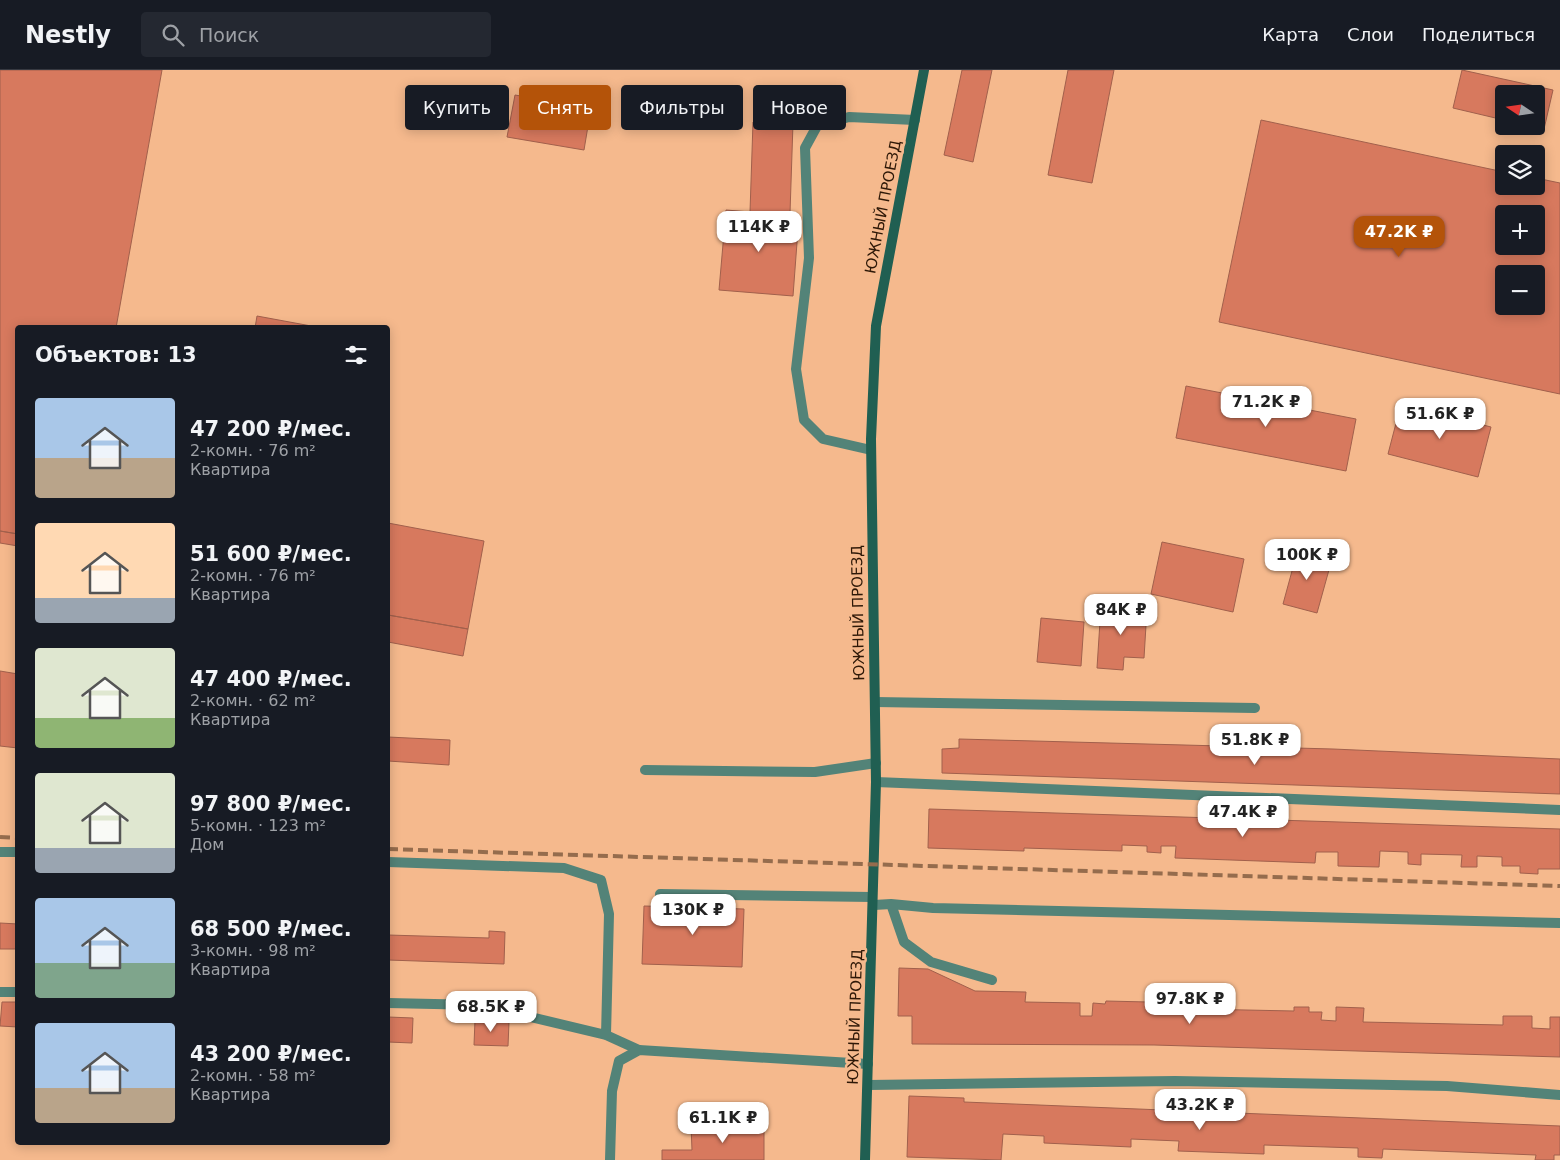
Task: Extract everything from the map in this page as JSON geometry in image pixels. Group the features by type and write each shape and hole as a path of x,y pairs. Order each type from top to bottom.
{"street":[{"name":"ЮЖНЫЙ ПРОЕЗД","path":"865,1160 876,782 871,450 876,326 924,70"},
{"path":"871,450 823,439 804,420 796,369 809,258 805,148 817,126 849,117 914,120"},
{"path":"875,702 1255,708"},
{"path":"645,770 815,772 876,764"},
{"path":"876,782 1560,810"},
{"path":"0,852 15,852"},
{"path":"390,862 564,868 600,880 609,914 606,1035"},
{"path":"660,894 873,901 933,908 1560,923"},
{"path":"891,904 904,942 930,962 992,980"},
{"path":"0,992 15,992"},
{"path":"390,1003 480,1005 606,1035 640,1050 868,1064"},
{"path":"610,1160 612,1091 619,1061 640,1050"},
{"path":"868,1085 1185,1081 1447,1086 1560,1095"}],"building":[{"path":"0,70 162,70 117,325 15,325 15,534 0,531"},
{"path":"962,70 992,70 973,162 944,155"},
{"path":"1068,70 1114,70 1092,183 1048,175"},
{"path":"1462,70 1530,85 1495,85 1495,118 1453,108"},
{"path":"1545,88 1553,90 1545,125"},
{"path":"515,95 519,96 519,130 587,130 584,150 507,137"},
{"path":"1261,120 1495,170 1495,195 1545,195 1545,180 1560,183 1560,394 1219,322"},
{"path":"753,122 753,130 793,130 790,213 750,212"},
{"path":"726,210 799,216 793,296 719,290"},
{"path":"257,316 306,325 256,325"},
{"path":"1186,386 1356,419 1346,471 1176,438"},
{"path":"1401,404 1491,427 1478,477 1388,454"},
{"path":"390,523 484,541 468,629 390,615"},
{"path":"0,531 15,534 15,546 0,543"},
{"path":"1162,542 1244,559 1233,612 1151,594"},
{"path":"1298,549 1332,559 1317,613 1283,604"},
{"path":"1101,606 1147,609 1144,658 1124,657 1123,670 1097,668"},
{"path":"390,615 468,629 463,656 390,642"},
{"path":"1041,618 1084,622 1081,666 1037,662"},
{"path":"0,671 15,674 15,748 0,746"},
{"path":"390,737 450,740 449,765 390,761"},
{"path":"959,739 1333,749 1560,759 1560,794 942,773 942,749 959,748"},
{"path":"929,809 1560,829 1560,869 1538,869 1538,874 1520,873 1520,866 1502,866 1502,857 1477,856 1477,867 1461,867 1462,855 1421,854 1421,865 1408,864 1408,852 1380,851 1379,867 1338,866 1338,852 1316,852 1315,863 1175,858 1176,846 1161,846 1161,853 1147,852 1147,846 1122,845 1122,851 1024,848 1024,851 928,848"},
{"path":"644,906 744,909 742,967 642,964"},
{"path":"0,923 15,924 15,949 0,949"},
{"path":"489,931 505,932 504,964 390,960 390,935 489,938"},
{"path":"899,968 928,969 975,991 1026,992 1025,1002 1080,1003 1080,1016 1092,1016 1093,1003 1105,1004 1106,1001 1148,1002 1148,1008 1294,1011 1294,1007 1309,1007 1309,1012 1322,1012 1321,1020 1336,1021 1336,1007 1364,1008 1363,1022 1503,1025 1503,1016 1532,1016 1532,1028 1550,1029 1550,1017 1560,1017 1560,1057 1154,1045 912,1044 912,1016 898,1016"},
{"path":"2,1002 15,1002 15,1027 0,1026"},
{"path":"390,1017 413,1018 412,1043 390,1042"},
{"path":"475,1020 509,1022 508,1046 474,1045"},
{"path":"909,1096 964,1098 964,1102 1560,1126 1560,1155 1554,1155 1554,1160 1535,1160 1536,1155 1383,1149 1382,1158 1358,1157 1358,1148 1264,1145 1264,1154 1178,1151 1179,1141 1131,1139 1131,1147 1044,1143 1044,1136 1003,1134 1001,1160 907,1157"},
{"path":"764,1124 764,1160 662,1160 662,1150 692,1150 691,1125"}],"railway":[{"path":"0,837 15,838"},
{"path":"390,849 1560,886"}]}
